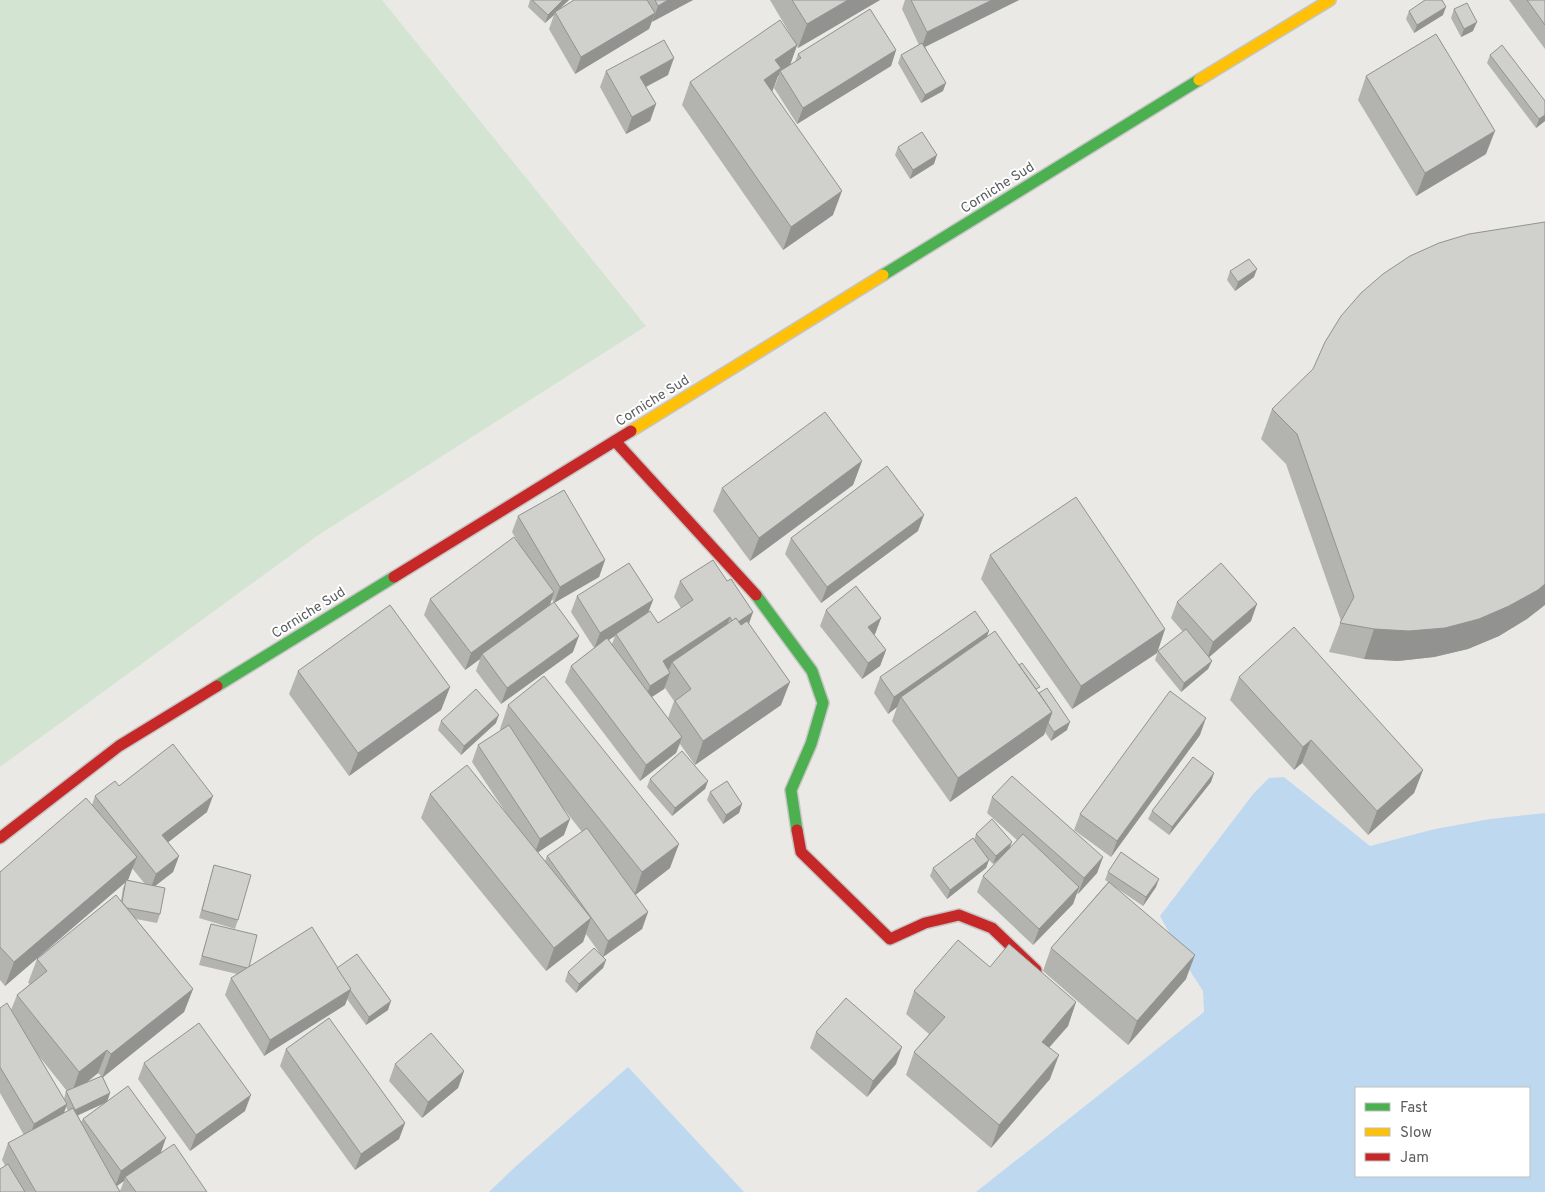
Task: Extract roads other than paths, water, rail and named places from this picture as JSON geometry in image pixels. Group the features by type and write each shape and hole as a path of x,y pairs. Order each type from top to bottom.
{"main road":[{"name":"Corniche Sud","path":"0,838 119,746 615,441 728,369 1330,0"},
{"path":"615,441 762,601 812,671 822,703 811,744 791,790 801,852 890,939 924,923 959,915 992,928 1036,970"}],"water":[{"path":"1284,777 1370,846 1435,829 1490,819 1545,813 1545,1192 976,1192 1204,1012 1203,991 1160,916 1254,793 1269,778"},
{"path":"628,1067 744,1192 489,1192 515,1167"}]}
